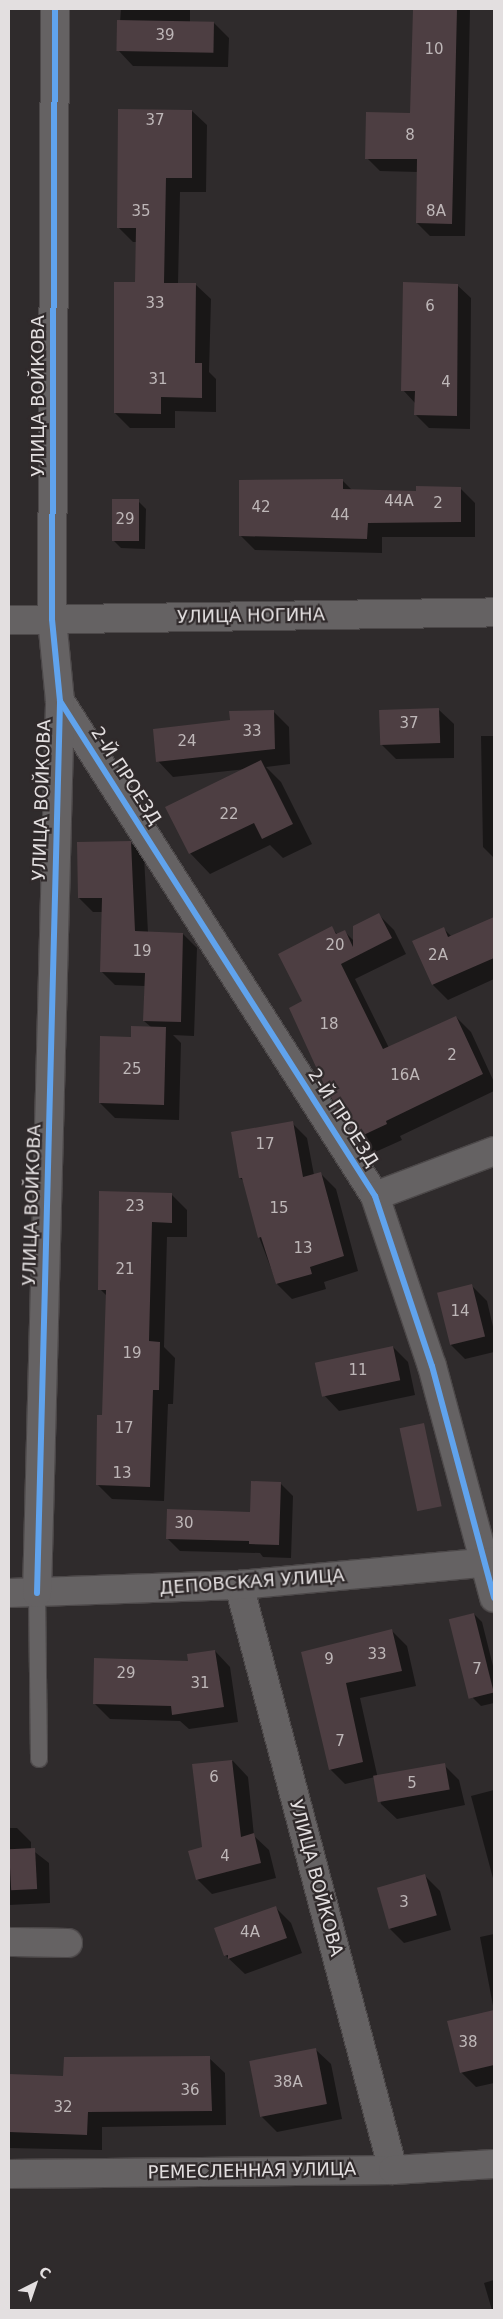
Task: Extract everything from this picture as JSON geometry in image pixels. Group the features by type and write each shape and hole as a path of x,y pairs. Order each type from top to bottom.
{"street":[{"name":"УЛИЦА ВОЙКОВА","path":"37,1593 60,701 52,619 54,9"},
{"name":"УЛИЦА НОГИНА","path":"9,620 494,612"},
{"name":"2-Й ПРОЕЗД","path":"60,701 375,1196 432,1366 489,1563 494,1598"},
{"path":"375,1196 494,1151"},
{"name":"ДЕПОВСКАЯ УЛИЦА","path":"9,1593 240,1585 489,1563"},
{"name":"УЛИЦА ВОЙКОВА","path":"240,1585 393,2170"},
{"path":"9,1942 68,1943"},
{"name":"РЕМЕСЛЕННАЯ УЛИЦА","path":"9,2174 393,2170 494,2164"}],"lane":[{"path":"37,1593 39,1759"}],"building":[{"path":"413,9 457,9 452,224 416,223 417,159 365,159 366,112 410,113"},
{"path":"117,20 214,22 213,53 116,51"},
{"path":"118,109 192,110 192,178 166,178 164,283 196,283 195,363 202,363 202,398 161,397 161,414 114,413 114,282 135,282 136,228 117,228"},
{"path":"403,282 458,284 457,416 414,415 415,391 401,391"},
{"path":"343,479 343,489 416,491 416,486 461,487 461,522 368,523 367,539 239,536 239,480"},
{"path":"112,499 139,499 139,541 112,541"},
{"path":"439,708 440,743 380,745 379,710"},
{"path":"274,710 275,749 156,762 153,729 230,720 229,711"},
{"path":"261,760 293,824 262,839 254,823 189,854 165,807"},
{"path":"131,841 135,931 183,933 181,1022 143,1021 145,973 100,972 102,898 78,898 77,842"},
{"path":"379,913 392,938 341,964 383,1049 456,1016 483,1074 386,1121 387,1124 357,1138 327,1091 289,1008 302,1001 278,954 332,926 336,934 345,930 353,947 353,926"},
{"path":"494,917 494,958 432,985 412,941 444,927 448,937"},
{"path":"131,1026 166,1027 164,1105 99,1103 100,1036 131,1037"},
{"path":"293,1121 303,1177 321,1172 344,1256 310,1267 312,1274 276,1284 261,1237 258,1238 242,1178 239,1178 231,1132"},
{"path":"99,1191 172,1193 172,1223 152,1222 149,1341 160,1342 159,1390 153,1390 150,1487 96,1485 97,1415 102,1415 106,1290 98,1290"},
{"path":"472,1284 485,1336 450,1345 437,1293"},
{"path":"393,1346 400,1380 322,1397 315,1363"},
{"path":"424,1423 442,1506 417,1511 400,1428"},
{"path":"251,1481 281,1482 279,1545 249,1544 249,1541 166,1539 167,1509 250,1512"},
{"path":"474,1613 494,1693 469,1699 449,1619"},
{"path":"392,1629 402,1671 346,1683 363,1762 329,1770 301,1652"},
{"path":"215,1650 224,1707 172,1715 171,1706 93,1704 94,1658 188,1661 187,1654"},
{"path":"232,1760 241,1837 254,1833 261,1863 196,1880 188,1851 202,1847 192,1764"},
{"path":"445,1763 450,1790 378,1802 373,1776"},
{"path":"35,1848 37,1889 11,1890 9,1849"},
{"path":"425,1874 437,1915 389,1929 377,1888"},
{"path":"276,1906 287,1938 228,1959 228,1955 224,1956 214,1928"},
{"path":"494,2010 494,2065 460,2073 447,2021"},
{"path":"316,2048 327,2104 260,2117 249,2061"},
{"path":"210,2056 212,2111 88,2112 87,2135 9,2132 9,2074 63,2076 64,2057"}],"cycle path":[{"path":"37,1593 60,701 52,619 55,9"},
{"path":"60,701 375,1196 432,1366 494,1598"}]}
